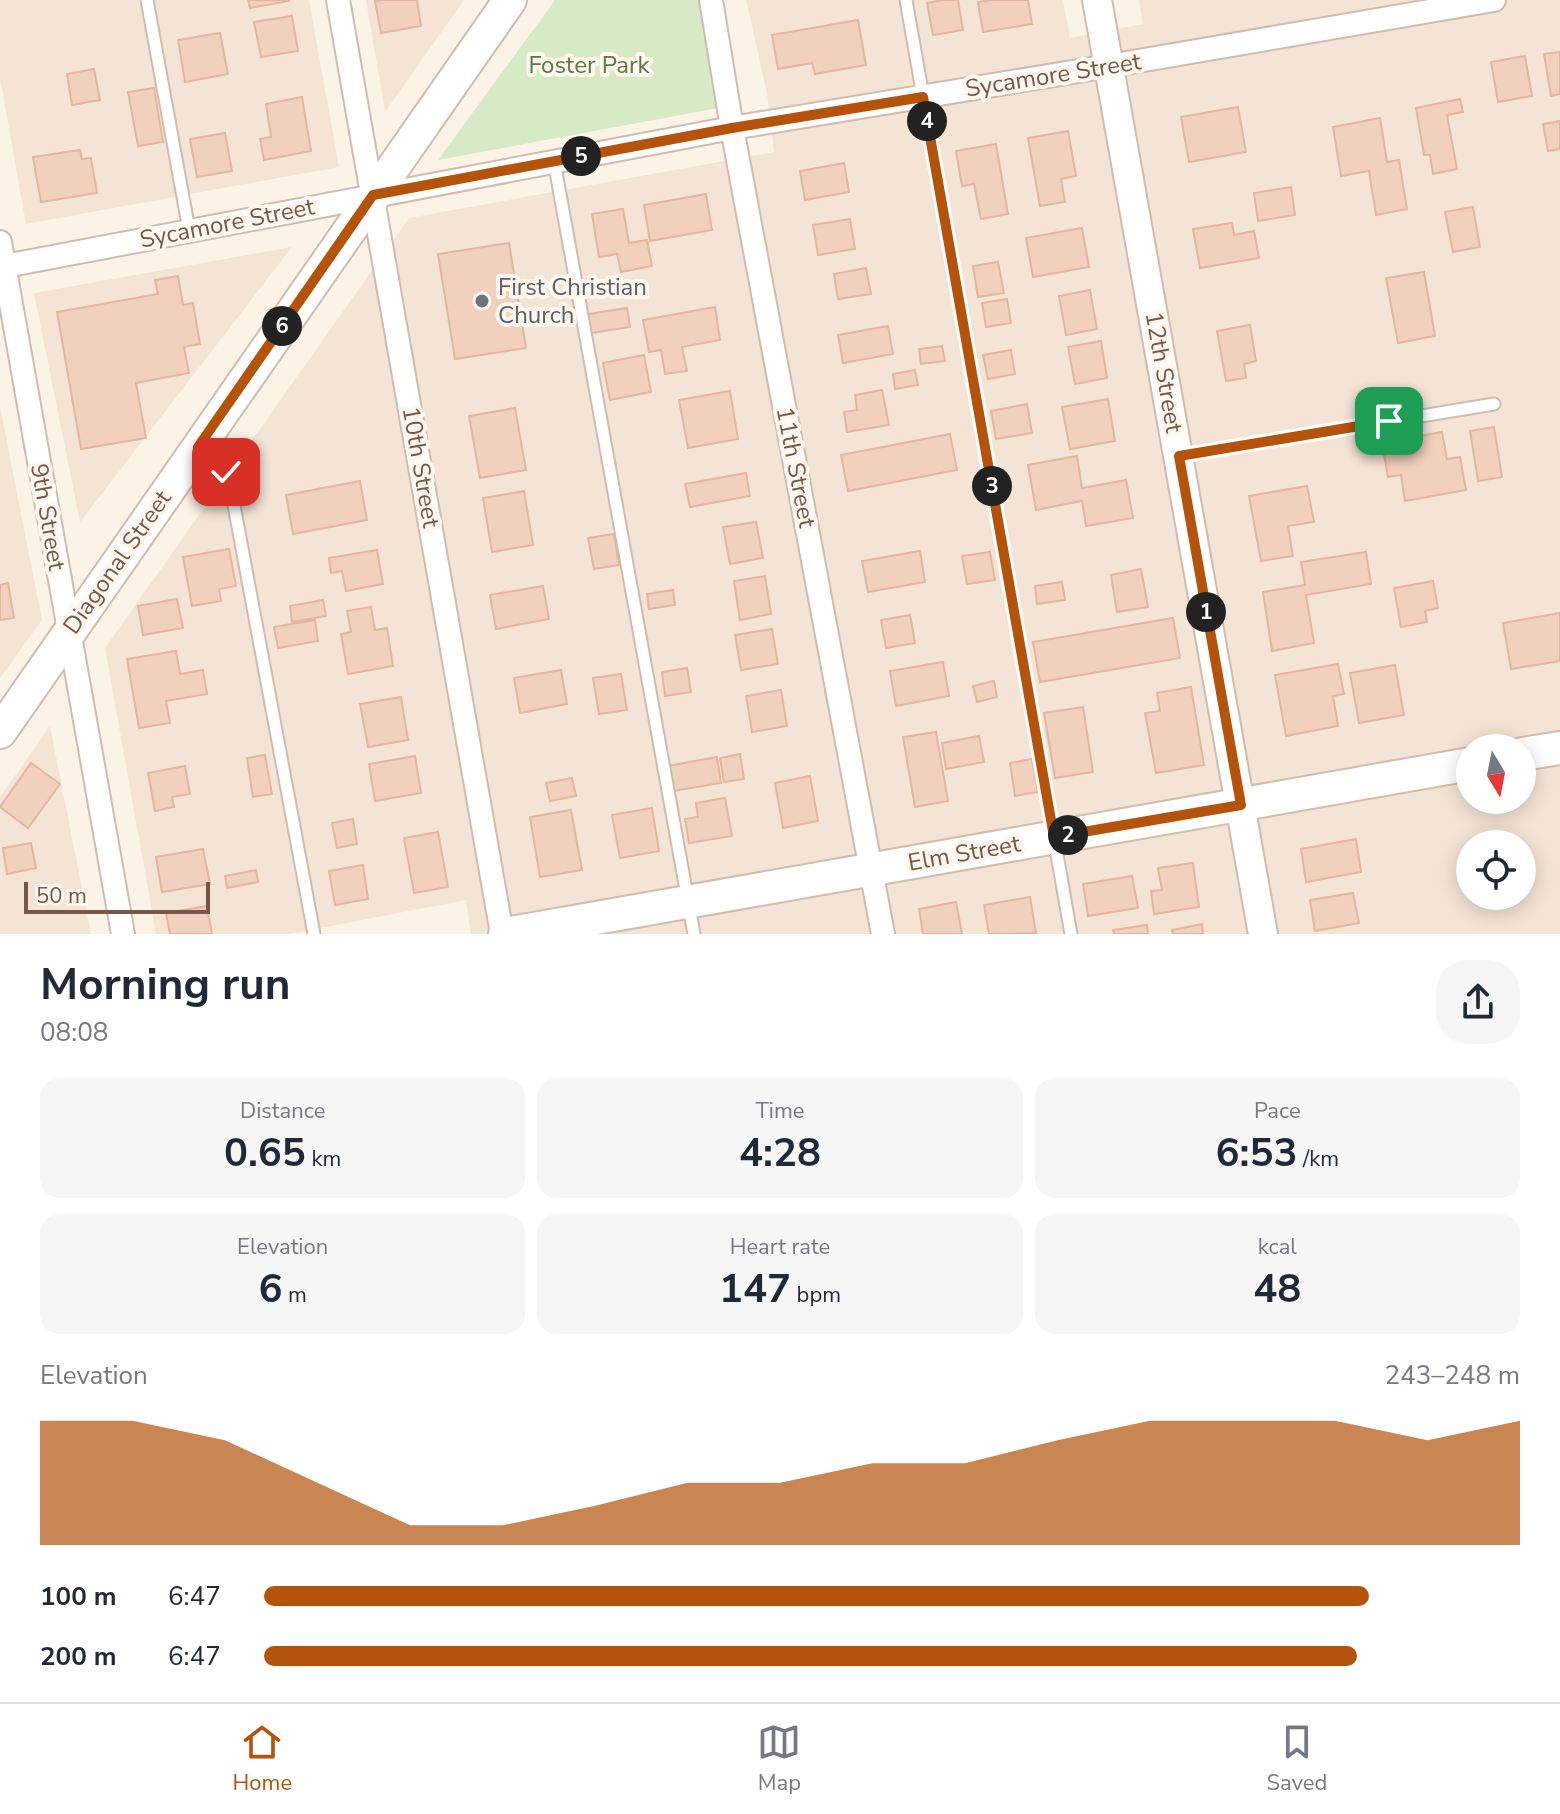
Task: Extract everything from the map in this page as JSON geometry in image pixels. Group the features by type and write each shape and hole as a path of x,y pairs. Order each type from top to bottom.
{"main road":[{"name":"Diagonal Street","path":"0,732 510,0"},
{"path":"1536,752 1560,748"},
{"name":"Elm Street","path":"504,934 1456,767"}],"street":[{"name":"10th Street","path":"338,0 504,934"},
{"name":"11th Street","path":"711,0 732,128 883,934"},
{"name":"12th Street","path":"1097,0 1263,934"},
{"name":"Sycamore Street","path":"2,266 732,128 1494,0"},
{"name":"9th Street","path":"0,242 123,934"}],"lane":[{"path":"147,0 189,230"},
{"path":"906,0 1071,934"},
{"path":"554,161 694,934"},
{"path":"1179,456 1494,404"},
{"path":"198,447 226,472 230,484 314,934"}],"shaded area":[{"path":"0,0 309,0 339,167 26,224 0,78"},
{"path":"366,0 464,0 385,112"},
{"path":"746,0 1063,0 1070,38 1143,24 1139,0 1560,0 1560,934 471,934 466,900 289,934 156,934 105,648 409,218 774,152 767,93"},
{"path":"292,247 80,522 34,293"},
{"path":"0,407 42,620 0,678"},
{"path":"50,726 91,934 0,934 0,797"}],"green space":[{"name":"Foster Park","path":"555,0 711,0 729,106 438,160"}],"building":[{"path":"248,0 289,0 289,1 250,8"},
{"path":"417,0 421,26 381,33 375,1"},
{"path":"958,0 963,30 933,35 927,3"},
{"path":"1028,0 1032,24 983,32 978,2"},
{"path":"292,16 298,51 261,57 254,22"},
{"path":"858,20 866,65 815,74 812,63 778,69 772,35"},
{"path":"220,33 228,74 185,82 178,40"},
{"path":"1560,52 1560,94 1551,96 1544,54"},
{"path":"1525,56 1532,96 1498,102 1491,62"},
{"path":"94,69 100,100 72,105 67,74"},
{"path":"154,88 163,142 138,146 128,92"},
{"path":"302,97 311,151 264,160 260,139 271,137 266,104"},
{"path":"1460,99 1463,112 1447,115 1457,169 1433,174 1430,155 1424,155 1416,108"},
{"path":"1238,107 1246,152 1189,162 1181,117"},
{"path":"1380,118 1387,162 1399,160 1407,209 1376,215 1369,171 1341,176 1333,127"},
{"path":"1560,121 1560,149 1548,151 1543,124"},
{"path":"1068,131 1076,176 1061,179 1065,202 1040,206 1028,138"},
{"path":"225,133 232,171 197,177 190,139"},
{"path":"996,144 1008,214 981,219 974,184 962,186 956,151"},
{"path":"80,150 82,159 91,158 97,193 41,202 33,157"},
{"path":"844,163 849,192 805,200 800,171"},
{"path":"1291,187 1295,215 1258,221 1254,193"},
{"path":"706,194 712,230 650,241 644,205"},
{"path":"1473,207 1480,247 1453,252 1445,212"},
{"path":"623,209 629,243 647,240 652,266 621,272 617,254 599,257 592,214"},
{"path":"850,219 855,249 818,255 813,225"},
{"path":"1232,223 1234,235 1254,231 1259,258 1200,268 1193,229"},
{"path":"1082,228 1089,267 1033,277 1026,238"},
{"name":"First Christian Church","path":"509,243 526,348 455,359 438,254"},
{"path":"998,262 1004,293 978,297 973,266"},
{"path":"866,268 871,294 838,299 834,274"},
{"path":"1424,272 1435,336 1398,343 1386,278"},
{"path":"178,276 183,305 193,303 200,344 184,347 189,373 136,383 146,438 81,449 57,312 158,294 155,280"},
{"path":"1090,290 1097,329 1066,335 1059,296"},
{"path":"1007,299 1011,323 986,327 982,303"},
{"path":"715,307 720,340 682,347 687,371 665,374 661,350 649,352 643,320"},
{"path":"627,308 630,327 591,333 588,314"},
{"path":"1250,325 1256,361 1244,364 1246,378 1226,381 1217,331"},
{"path":"888,326 893,354 843,363 838,335"},
{"path":"1101,341 1107,378 1075,384 1068,347"},
{"path":"942,346 945,361 921,364 919,349"},
{"path":"1011,350 1015,374 988,379 983,355"},
{"path":"644,355 651,392 610,400 603,363"},
{"path":"915,370 918,385 895,389 893,374"},
{"path":"882,390 889,425 847,432 844,412 857,410 855,395"},
{"path":"730,391 738,439 688,448 679,400"},
{"path":"1108,399 1115,441 1070,449 1062,407"},
{"path":"1027,404 1032,433 996,439 991,411"},
{"path":"515,408 526,470 480,478 469,416"},
{"path":"1494,427 1502,477 1478,481 1470,431"},
{"path":"1442,432 1447,459 1460,457 1466,490 1405,501 1401,475 1388,477 1382,443"},
{"path":"950,434 957,470 848,491 841,455"},
{"path":"1077,456 1082,488 1126,480 1133,518 1086,526 1082,501 1036,510 1028,465"},
{"path":"746,473 750,496 690,507 685,484"},
{"path":"360,481 367,520 293,534 286,495"},
{"path":"1307,486 1314,522 1288,526 1293,556 1261,561 1249,496"},
{"path":"524,491 533,545 492,552 483,498"},
{"path":"756,522 763,558 730,564 723,527"},
{"path":"614,534 619,565 594,569 588,538"},
{"path":"229,549 236,586 219,589 221,601 192,606 183,557"},
{"path":"377,550 383,584 346,591 342,571 331,573 329,558"},
{"path":"920,551 925,582 868,592 862,561"},
{"path":"990,552 995,580 967,584 962,556"},
{"path":"1366,552 1371,584 1306,595 1314,643 1272,651 1263,592 1305,585 1301,562"},
{"path":"1141,569 1148,607 1117,612 1111,575"},
{"path":"765,576 771,614 740,620 734,581"},
{"path":"1433,581 1438,608 1425,611 1427,622 1401,627 1394,588"},
{"path":"1062,582 1065,600 1037,604 1035,586"},
{"path":"8,583 14,618 0,620 0,585"},
{"path":"543,586 549,619 496,629 490,595"},
{"path":"673,590 675,605 649,609 647,594"},
{"path":"177,599 183,628 143,635 138,606"},
{"path":"323,600 326,616 292,622 290,606"},
{"path":"371,607 375,630 387,628 393,666 348,674 341,634 351,632 347,611"},
{"path":"1560,613 1560,661 1511,669 1503,623"},
{"path":"910,615 915,643 886,648 881,620"},
{"path":"1173,618 1180,658 1040,682 1033,642"},
{"path":"315,620 318,641 278,648 274,627"},
{"path":"772,629 778,664 741,670 735,635"},
{"path":"176,651 180,674 203,670 207,694 166,701 170,723 139,728 127,659"},
{"path":"943,662 949,696 896,706 890,671"},
{"path":"1338,664 1344,694 1333,696 1338,726 1286,736 1275,675"},
{"path":"1395,665 1404,715 1359,723 1350,673"},
{"path":"687,668 691,692 665,696 662,672"},
{"path":"561,670 567,704 520,713 514,678"},
{"path":"621,674 627,710 599,714 593,678"},
{"path":"994,681 997,697 977,702 973,686"},
{"path":"1191,687 1204,765 1156,773 1145,713 1160,711 1157,693"},
{"path":"781,690 787,726 752,732 746,696"},
{"path":"401,697 408,740 368,747 360,704"},
{"path":"1083,707 1093,772 1055,778 1044,713"},
{"path":"936,732 948,801 915,807 903,737"},
{"path":"979,736 984,762 946,769 942,743"},
{"path":"740,754 744,779 724,782 720,758"},
{"path":"265,755 272,794 253,797 247,758"},
{"path":"415,756 421,793 375,801 369,764"},
{"path":"717,757 721,783 673,791 668,766"},
{"path":"1032,759 1038,792 1015,796 1010,763"},
{"path":"31,763 60,784 28,828 0,807"},
{"path":"185,766 190,794 172,797 174,807 155,811 148,773"},
{"path":"810,776 818,821 783,828 775,783"},
{"path":"572,778 576,796 550,801 546,783"},
{"path":"725,798 732,836 689,843 685,819 698,817 696,803"},
{"path":"652,808 659,851 620,858 612,815"},
{"path":"571,810 582,870 540,877 530,817"},
{"path":"353,819 357,844 337,848 332,823"},
{"path":"438,832 448,887 414,893 404,838"},
{"path":"1356,839 1361,872 1306,882 1301,849"},
{"path":"31,843 36,868 7,874 3,848"},
{"path":"203,849 210,884 162,892 156,857"},
{"path":"1193,863 1199,907 1154,914 1151,891 1162,890 1158,868"},
{"path":"363,865 368,899 335,905 329,871"},
{"path":"256,870 258,882 227,888 225,876"},
{"path":"1132,876 1138,908 1088,916 1083,884"},
{"path":"1353,893 1359,923 1315,931 1310,900"},
{"path":"1030,897 1036,933 989,934 984,905"},
{"path":"956,902 962,934 923,934 919,909"},
{"path":"207,906 212,934 170,934 166,913"},
{"path":"1202,924 1203,934 1173,934 1172,930"},
{"path":"1147,925 1148,934 1114,934 1113,930"}],"place":[{"name":"First Christian Church","path":"482,301"}],"route":[{"path":"226,472 198,447 373,195 732,128 923,97 1054,837 1241,805 1179,456 1389,421"}]}
